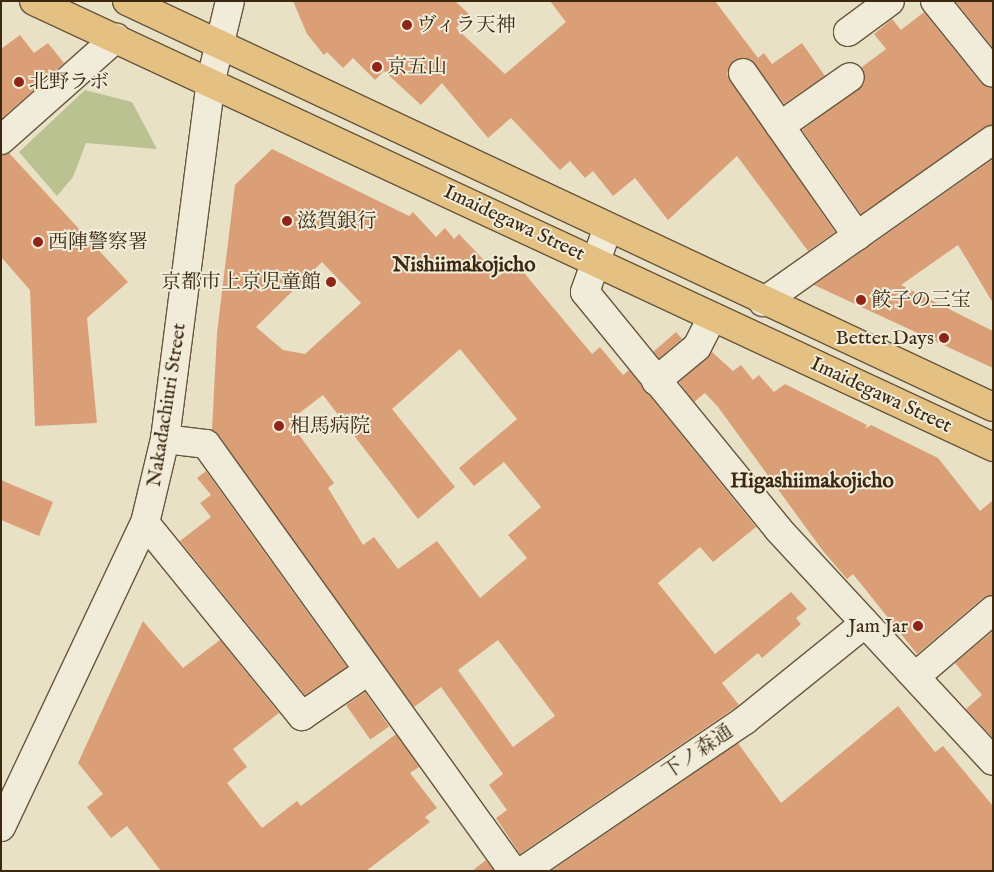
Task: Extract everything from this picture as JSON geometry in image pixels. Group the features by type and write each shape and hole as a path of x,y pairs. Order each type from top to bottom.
{"main road":[{"name":"Imaidegawa Street","path":"34,1 211,80 993,447"},
{"name":"Imaidegawa Street","path":"127,1 763,302 993,407"}],"street":[{"name":"Nakadachiuri Street","path":"1,827 145,523 166,439 211,80 218,43 230,1"},
{"path":"848,32 890,1"},
{"path":"935,1 993,73"},
{"path":"1,140 116,38"},
{"path":"743,74 857,236"},
{"path":"780,126 850,77"},
{"path":"763,302 993,140"},
{"path":"608,227 585,292 778,528 993,761"},
{"path":"656,381 697,347 712,316"},
{"path":"166,439 206,444 513,871"},
{"path":"145,523 302,716 368,671"},
{"path":"916,676 993,610"},
{"name":"下ノ森通","path":"523,871 745,720 866,623"}],"green space":[{"path":"85,90 132,102 157,149 86,143 73,177 57,196 19,152"}],"building":[{"path":"293,1 455,1 469,14 456,28 505,74 566,22 550,1 715,1 758,58 764,53 772,64 802,43 825,76 784,104 750,59 734,60 727,74 835,232 808,251 737,156 668,220 635,178 613,196 593,171 585,178 570,161 560,170 511,118 488,138 442,83 421,105 384,71 375,80 353,58 343,68 327,52 324,55 307,34"},
{"path":"955,1 993,1 993,48"},
{"path":"924,12 981,83 993,88 993,125 861,214 802,130 864,84 862,67 886,49 874,34 892,19 901,30"},
{"path":"20,35 34,53 48,43 64,63 1,119 1,49"},
{"path":"272,149 409,216 413,212 436,237 445,228 454,239 459,234 499,276 515,262 592,354 600,347 623,375 629,370 756,527 713,562 700,547 658,583 715,654 791,592 807,609 796,618 801,624 777,645 762,658 758,653 722,683 739,705 520,854 496,818 507,810 489,785 503,774 441,687 414,707 212,430 217,333 235,185","holes":["322,262 361,303 305,354 283,350 256,327","460,349 517,419 459,468 474,486 504,462 541,507 508,535 527,558 480,598 437,541 398,569 374,537 363,545 328,488 334,483 289,421 323,395 418,519 455,487 392,409","498,640 555,716 513,747 458,670"]},
{"path":"9,153 128,282 87,318 97,423 35,426 30,290 1,257 1,155"},
{"path":"993,159 993,303 958,245 901,285 993,331 993,368 814,285"},
{"path":"676,332 682,339 659,358 653,352"},
{"path":"712,352 733,371 741,365 753,380 759,375 774,392 785,384 867,425 865,429 871,425 938,458 980,511 993,500 993,595 983,598 917,654 853,574 847,579 823,551 718,407 705,393 694,402 679,382"},
{"path":"206,471 347,667 305,695 180,541 211,517 200,503 211,495 197,478"},
{"path":"1,480 53,502 39,536 1,520"},
{"path":"143,621 183,668 220,640 279,713 233,749 247,767 227,783 262,828 297,801 301,806 396,734 419,767 410,773 437,808 425,817 430,822 366,871 161,871 127,826 111,838 87,807 103,794 78,763"},
{"path":"993,631 993,738 966,709 982,695 955,663"},
{"path":"365,692 389,726 370,740 346,705"},
{"path":"898,706 935,752 943,746 993,806 993,871 551,871 738,743 781,803"},
{"path":"486,860 494,871 472,871"}],"place":[{"name":"ヴィラ天神","path":"407,25"},
{"name":"京五山","path":"377,67"},
{"name":"北野ラボ","path":"19,82"},
{"name":"滋賀銀行","path":"287,221"},
{"name":"西陣警察署","path":"38,242"},
{"name":"京都市上京児童館","path":"331,282"},
{"name":"餃子の三宝","path":"861,300"},
{"name":"Better Days","path":"944,338"},
{"name":"相馬病院","path":"279,426"},
{"name":"Jam Jar","path":"918,626"}],"district":[{"name":"Nishiimakojicho","path":"464,266"},
{"name":"Higashiimakojicho","path":"812,482"}]}
